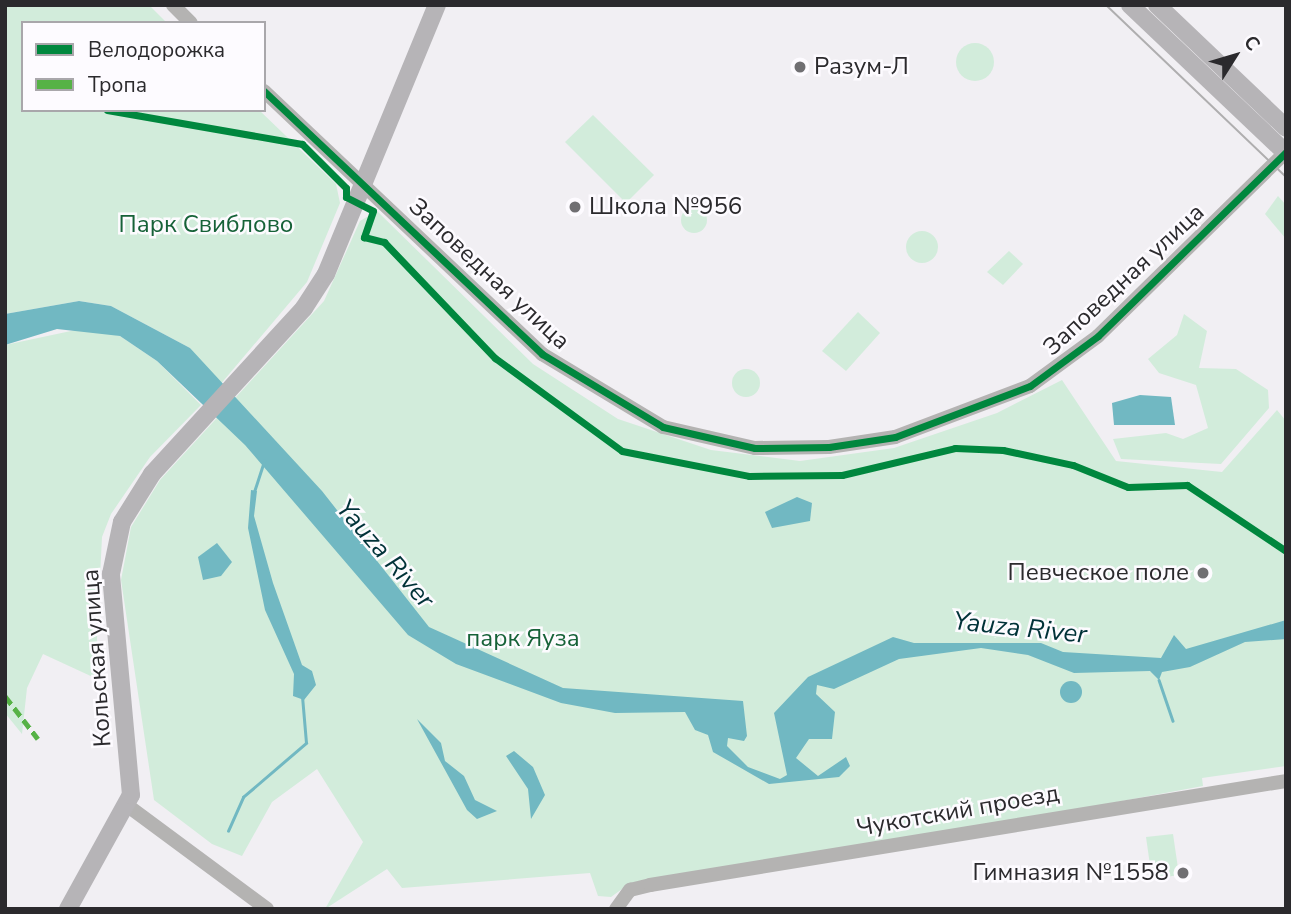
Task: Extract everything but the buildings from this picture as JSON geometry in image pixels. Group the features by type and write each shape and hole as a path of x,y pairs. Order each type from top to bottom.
{"main road":[{"name":"Кольская улица","path":"68,909 128,806 132,780 111,574 115,548 136,496 315,291 364,184 437,5"},
{"path":"1130,5 1286,152"},
{"path":"1157,5 1286,128"}],"street":[{"path":"173,5 189,21"},
{"name":"Заповедная улица","path":"266,94 542,354 586,385 663,427 755,448 829,447 921,429 1053,372 1131,306 1286,152"},
{"name":"Чукотский проезд","path":"616,909 638,888 1286,781"},
{"path":"128,806 267,909"}],"green space":[{"name":"Парк Свиблово","path":"5,5 149,5 165,21 21,21 21,112 261,112 336,184 340,203 307,282 219,386 190,348 111,306 79,301 5,314"},
{"path":"975,43 988,49 994,62 988,75 975,81 962,75 956,62 962,49"},
{"path":"593,115 654,175 626,203 565,142"},
{"path":"1278,196 1286,205 1286,239 1265,214"},
{"path":"694,207 703,211 707,220 703,229 694,233 685,229 681,220 685,211"},
{"name":"парк Яуза","path":"377,211 533,364 618,419 711,450 800,461 894,448 997,413 1062,380 1116,461 1222,472 1277,410 1286,421 1286,766 1202,778 1203,786 1068,811 629,884 611,897 598,896 590,873 402,888 387,869 325,909 363,842 317,769 272,802 242,856 212,844 154,800 121,580 131,527 160,480 324,301 360,221"},
{"path":"922,231 934,235 938,247 934,259 922,263 910,259 906,247 910,235"},
{"path":"1009,251 1023,264 1003,285 987,272"},
{"path":"858,312 880,333 846,371 822,351"},
{"path":"1184,314 1207,331 1199,368 1236,369 1268,390 1269,408 1221,464 1121,459 1113,439 1166,433 1183,439 1208,428 1196,385 1159,373 1148,359 1177,335"},
{"path":"85,328 120,336 157,361 201,405 150,457 111,514 102,537 95,678 43,654 27,688 22,734 5,713 5,345"},
{"path":"746,369 756,373 760,383 756,393 746,397 736,393 732,383 736,373"},
{"path":"1173,834 1179,875 1152,879 1146,837"}],"water":[{"path":"79,301 111,306 190,348 322,491 429,627 563,688 743,701 747,736 744,741 728,738 727,746 748,767 780,779 787,775 774,713 808,677 893,637 914,643 1041,643 1063,652 1161,658 1174,635 1186,649 1286,620 1286,639 1245,642 1190,667 1162,672 1159,680 1150,671 1074,673 1028,655 981,648 899,659 834,689 817,685 816,694 835,712 832,739 809,739 796,758 818,776 846,757 850,766 839,777 769,784 713,752 708,735 695,730 685,712 615,713 561,703 456,664 408,635 245,445 157,361 120,336 57,329 5,345 5,314"},
{"path":"1140,395 1171,397 1175,425 1114,425 1112,403"},
{"path":"251,490 257,491 254,516 273,583 302,665 312,671 316,685 304,700 293,696 294,674 265,610 248,528"},
{"path":"797,497 812,503 810,521 772,528 765,512"},
{"path":"217,543 232,562 221,576 203,580 198,557"},
{"path":"1071,681 1079,684 1082,692 1079,700 1071,703 1063,700 1060,692 1063,684"},
{"path":"417,719 441,743 445,761 464,776 475,800 497,811 477,819 467,810"},
{"path":"514,751 533,767 545,795 531,819 528,789 506,756"}],"waterway":[{"path":"254,492 264,461"},
{"path":"1159,680 1173,721"},
{"path":"228,831 243,797 306,743 302,696"}],"tram line":[{"path":"1106,5 1286,177"}],"marked path":[{"path":"5,696 38,739"}],"cycle path":[{"path":"266,93 542,354 663,427 755,448 829,447 895,437 1030,386 1098,336 1286,152"},
{"path":"118,112 302,144 346,188 346,197 373,211 364,237 384,242"},
{"path":"384,242 495,358 622,451 749,476 842,475 955,448 1003,450 1073,465 1128,487 1187,485 1286,551"}],"place":[{"name":"Разум-Л","path":"800,67"},
{"name":"Школа №956","path":"575,207"},
{"name":"Певческое поле","path":"1203,573"},
{"name":"Гимназия №1558","path":"1183,873"}],"water label":[{"name":"Yauza River","path":"385,554"},
{"name":"Yauza River","path":"1020,628"}]}
